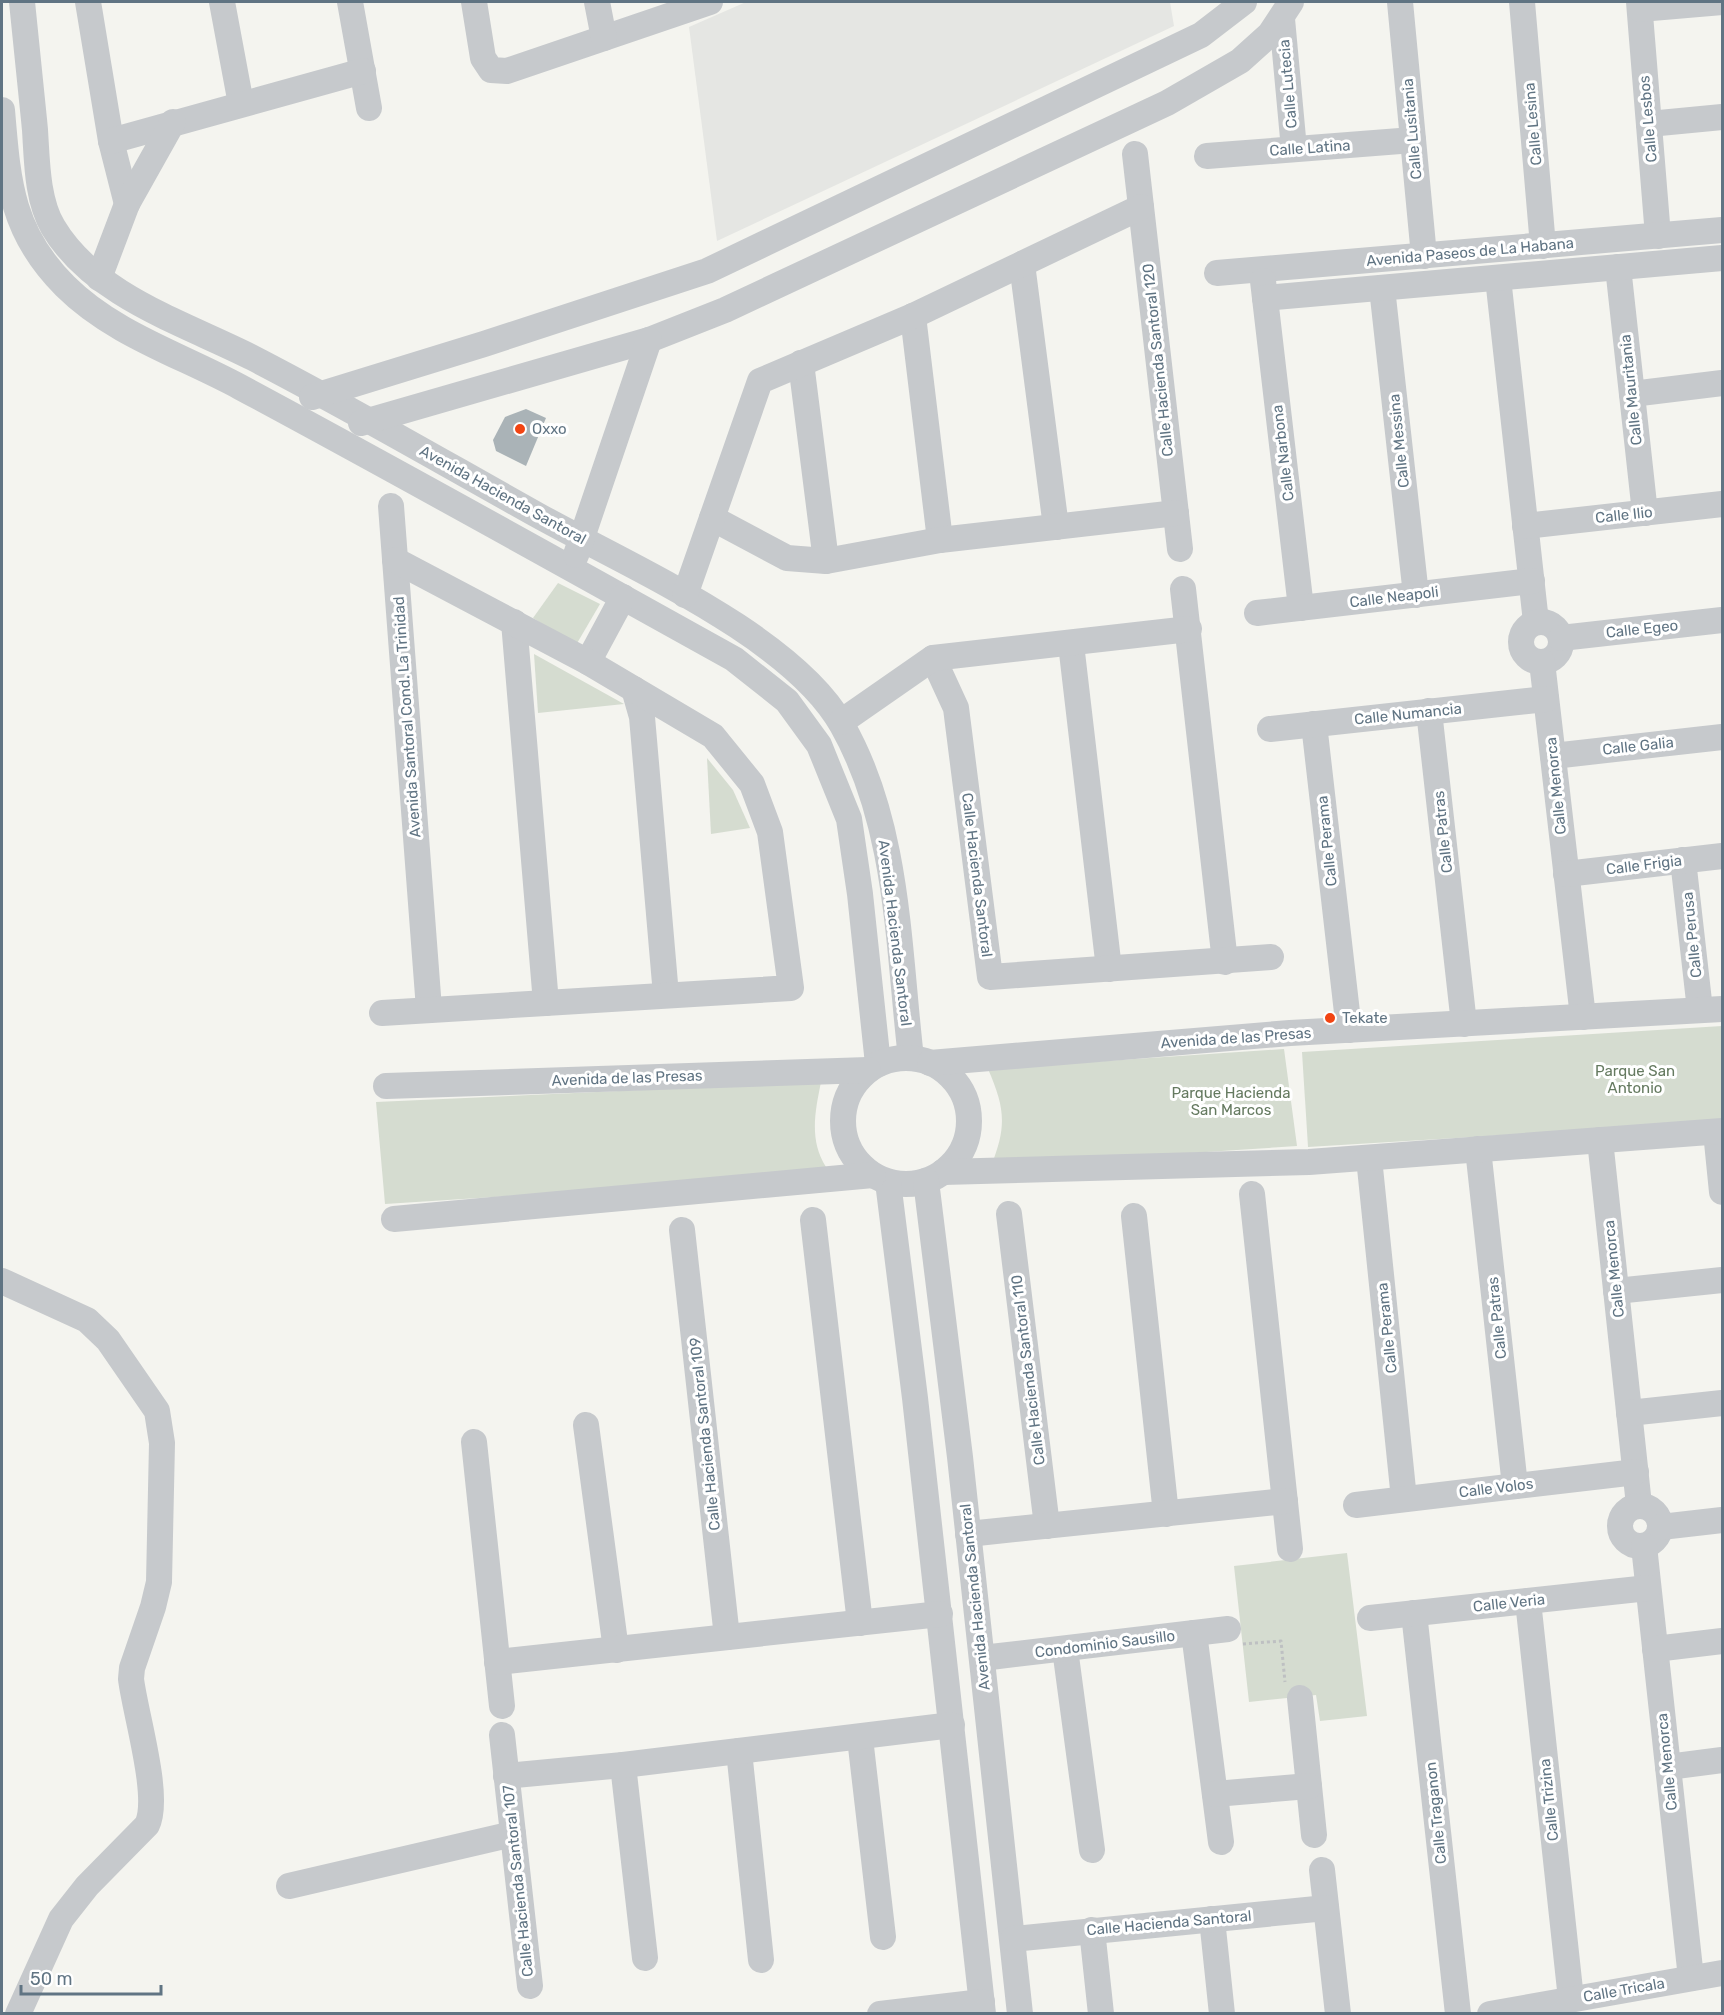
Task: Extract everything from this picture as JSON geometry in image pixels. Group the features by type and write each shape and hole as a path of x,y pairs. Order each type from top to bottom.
{"street":[{"name":"Avenida Hacienda Santoral","path":"22,2 39,181 50,222 70,253 99,278 137,302 319,394 685,595 772,650 819,694 841,722 860,760 875,804 889,856 921,1060"},
{"path":"88,2 111,141 127,204"},
{"path":"222,2 241,104"},
{"path":"350,2 369,108"},
{"path":"474,2 483,58 491,70 507,71 710,2"},
{"path":"597,2 604,38"},
{"name":"Calle Lusitania","path":"1400,2 1424,256"},
{"name":"Calle Lesina","path":"1522,2 1543,246"},
{"path":"1639,5 1722,2"},
{"path":"277,408 484,344 707,271 1201,34 1236,5"},
{"name":"Calle Lesbos","path":"1639,5 1658,236"},
{"path":"326,434 649,340 725,310 1167,102 1240,61 1270,34 1286,10"},
{"name":"Calle Lutecia","path":"1286,10 1294,149"},
{"path":"111,141 363,71"},
{"name":"Avenida Hacienda Santoral","path":"2,110 7,171 14,207 32,246 65,286 110,322 326,434 734,659 787,701 819,745 849,819 861,894 873,1067"},
{"path":"1649,124 1722,117"},
{"path":"99,278 127,204 173,122"},
{"name":"Calle Latina","path":"1207,156 1413,140"},
{"name":"Calle Hacienda Santoral 120","path":"1135,154 1180,549"},
{"path":"685,595 759,381 913,316 1141,207"},
{"name":"Avenida Paseos de La Habana","path":"1217,273 1722,230"},
{"name":"Avenida Paseos de La Habana","path":"1265,298 1722,258"},
{"path":"1022,264 1056,527"},
{"name":"Calle Mauritania","path":"1618,267 1645,513"},
{"name":"Calle Narbona","path":"1262,269 1301,608"},
{"path":"1498,278 1536,622"},
{"name":"Calle Messina","path":"1382,288 1416,595"},
{"path":"913,316 940,540"},
{"path":"571,569 649,340"},
{"path":"801,363 826,561"},
{"path":"1632,394 1722,382"},
{"name":"Calle Ilio","path":"1525,526 1722,504"},
{"path":"382,1012 791,988 770,832 752,784 713,736 588,662 395,560 391,506"},
{"path":"712,519 787,558 826,561 940,540 1176,513"},
{"name":"Avenida Santoral Cond. La Trinidad","path":"395,560 429,1009"},
{"name":"Calle Neapoli","path":"1257,613 1532,581"},
{"path":"1183,589 1225,962"},
{"path":"588,662 623,597"},
{"name":"Calle Egeo","path":"1561,638 1722,620"},
{"path":"514,622 546,1003"},
{"path":"1536,622 1549,623 1561,638 1557,654 1542,662 1529,659 1521,648 1521,634 1536,622"},
{"path":"841,722 933,658 1189,629"},
{"path":"1071,644 1109,969"},
{"name":"Calle Hacienda Santoral","path":"933,658 956,708 990,977 1270,957"},
{"name":"Calle Menorca","path":"1542,662 1583,1017"},
{"path":"634,689 642,717 666,995"},
{"name":"Calle Numancia","path":"1270,729 1546,699"},
{"name":"Calle Patras","path":"1429,711 1464,1024"},
{"name":"Calle Perama","path":"1314,724 1349,1030"},
{"name":"Calle Galia","path":"1553,756 1722,736"},
{"name":"Calle Frigia","path":"1566,874 1722,856"},
{"name":"Calle Perusa","path":"1683,860 1711,1010"},
{"name":"Avenida de las Presas","path":"921,1060 1349,1030 1711,1010"},
{"path":"894,2013 983,2008 915,1398 880,1178 855,1158 844,1136 844,1111 852,1088 873,1067 894,1059 921,1060 948,1074 962,1092 968,1113 967,1136 958,1156 935,1176"},
{"name":"Avenida de las Presas","path":"386,1086 873,1067"},
{"path":"394,1219 880,1178 914,1184 935,1176 1309,1162 1719,1131 1722,1192"},
{"name":"Calle Menorca","path":"1600,1140 1639,1505"},
{"name":"Calle Patras","path":"1478,1149 1515,1486"},
{"name":"Calle Perama","path":"1369,1158 1404,1499"},
{"name":"Avenida Hacienda Santoral","path":"935,1176 952,1393 1020,2013"},
{"path":"1252,1194 1290,1549"},
{"name":"Calle Hacienda Santoral 110","path":"1009,1214 1047,1526"},
{"path":"1134,1216 1166,1514"},
{"path":"813,1220 860,1623"},
{"name":"Calle Hacienda Santoral 109","path":"682,1230 727,1637"},
{"path":"2,1281 87,1320 108,1340 157,1412 162,1443 159,1582 132,1668 131,1678 152,1795 151,1816 147,1825 87,1886 61,1919 18,2013"},
{"path":"1616,1291 1722,1281"},
{"path":"915,1398 952,1393"},
{"path":"1629,1413 1722,1403"},
{"path":"586,1425 616,1650"},
{"path":"474,1442 502,1706"},
{"name":"Calle Volos","path":"1356,1504 1636,1472"},
{"path":"968,1534 1285,1501"},
{"path":"1639,1505 1646,1506 1657,1514 1661,1527 1656,1539 1644,1546 1631,1544 1620,1528 1623,1515 1639,1505"},
{"path":"1661,1527 1722,1520"},
{"name":"Calle Menorca","path":"1644,1546 1691,1978"},
{"name":"Calle Veria","path":"1370,1618 1648,1588"},
{"name":"Calle Trizina","path":"1528,1601 1571,1999"},
{"name":"Calle Traganon","path":"1414,1613 1458,2013"},
{"path":"497,1662 940,1614"},
{"name":"Condominio Sausillo","path":"982,1658 1228,1629"},
{"path":"1194,1633 1221,1842"},
{"path":"1655,1649 1722,1641"},
{"path":"1065,1649 1092,1850"},
{"path":"1300,1698 1314,1834"},
{"name":"Calle Hacienda Santoral 107","path":"506,1776 739,1752 952,1725"},
{"name":"Calle Hacienda Santoral 107","path":"502,1735 530,1986"},
{"path":"860,1738 883,1937"},
{"path":"739,1752 761,1960"},
{"path":"1668,1767 1722,1760"},
{"path":"623,1765 645,1958"},
{"path":"1215,1794 1309,1786"},
{"path":"289,1886 513,1834"},
{"path":"968,1863 1004,1855"},
{"path":"1322,1870 1338,2013"},
{"name":"Calle Hacienda Santoral","path":"1013,1939 1326,1908"},
{"path":"1212,1919 1222,2013"},
{"path":"1092,1930 1101,2013"},
{"name":"Calle Tricala","path":"1490,2013 1722,1973"}],"path":[{"path":"1228,1629 1241,1628 1243,1645 1281,1641 1287,1698 1300,1698"}],"shaded area":[{"path":"746,2 1170,2 1174,26 717,241 689,27"}],"green space":[{"path":"558,583 600,604 576,645 533,618"},
{"path":"534,654 624,704 538,713"},
{"path":"707,758 733,790 750,828 711,834"},
{"name":"Parque San Antonio","path":"1722,1026 1722,1122 1308,1147 1302,1052"},
{"name":"Parque Hacienda San Marcos","path":"1284,1049 1297,1146 991,1166 1000,1139 1002,1117 998,1095 988,1069"},
{"path":"821,1082 815,1136 826,1167 822,1176 385,1204 376,1102"},
{"path":"1347,1553 1367,1716 1320,1721 1316,1695 1249,1702 1234,1566"}],"building":[{"name":"Oxxo","path":"526,409 546,418 526,466 496,451 493,440 505,417"}],"place":[{"name":"Oxxo","path":"520,429"},
{"name":"Tekate","path":"1330,1018"}]}
